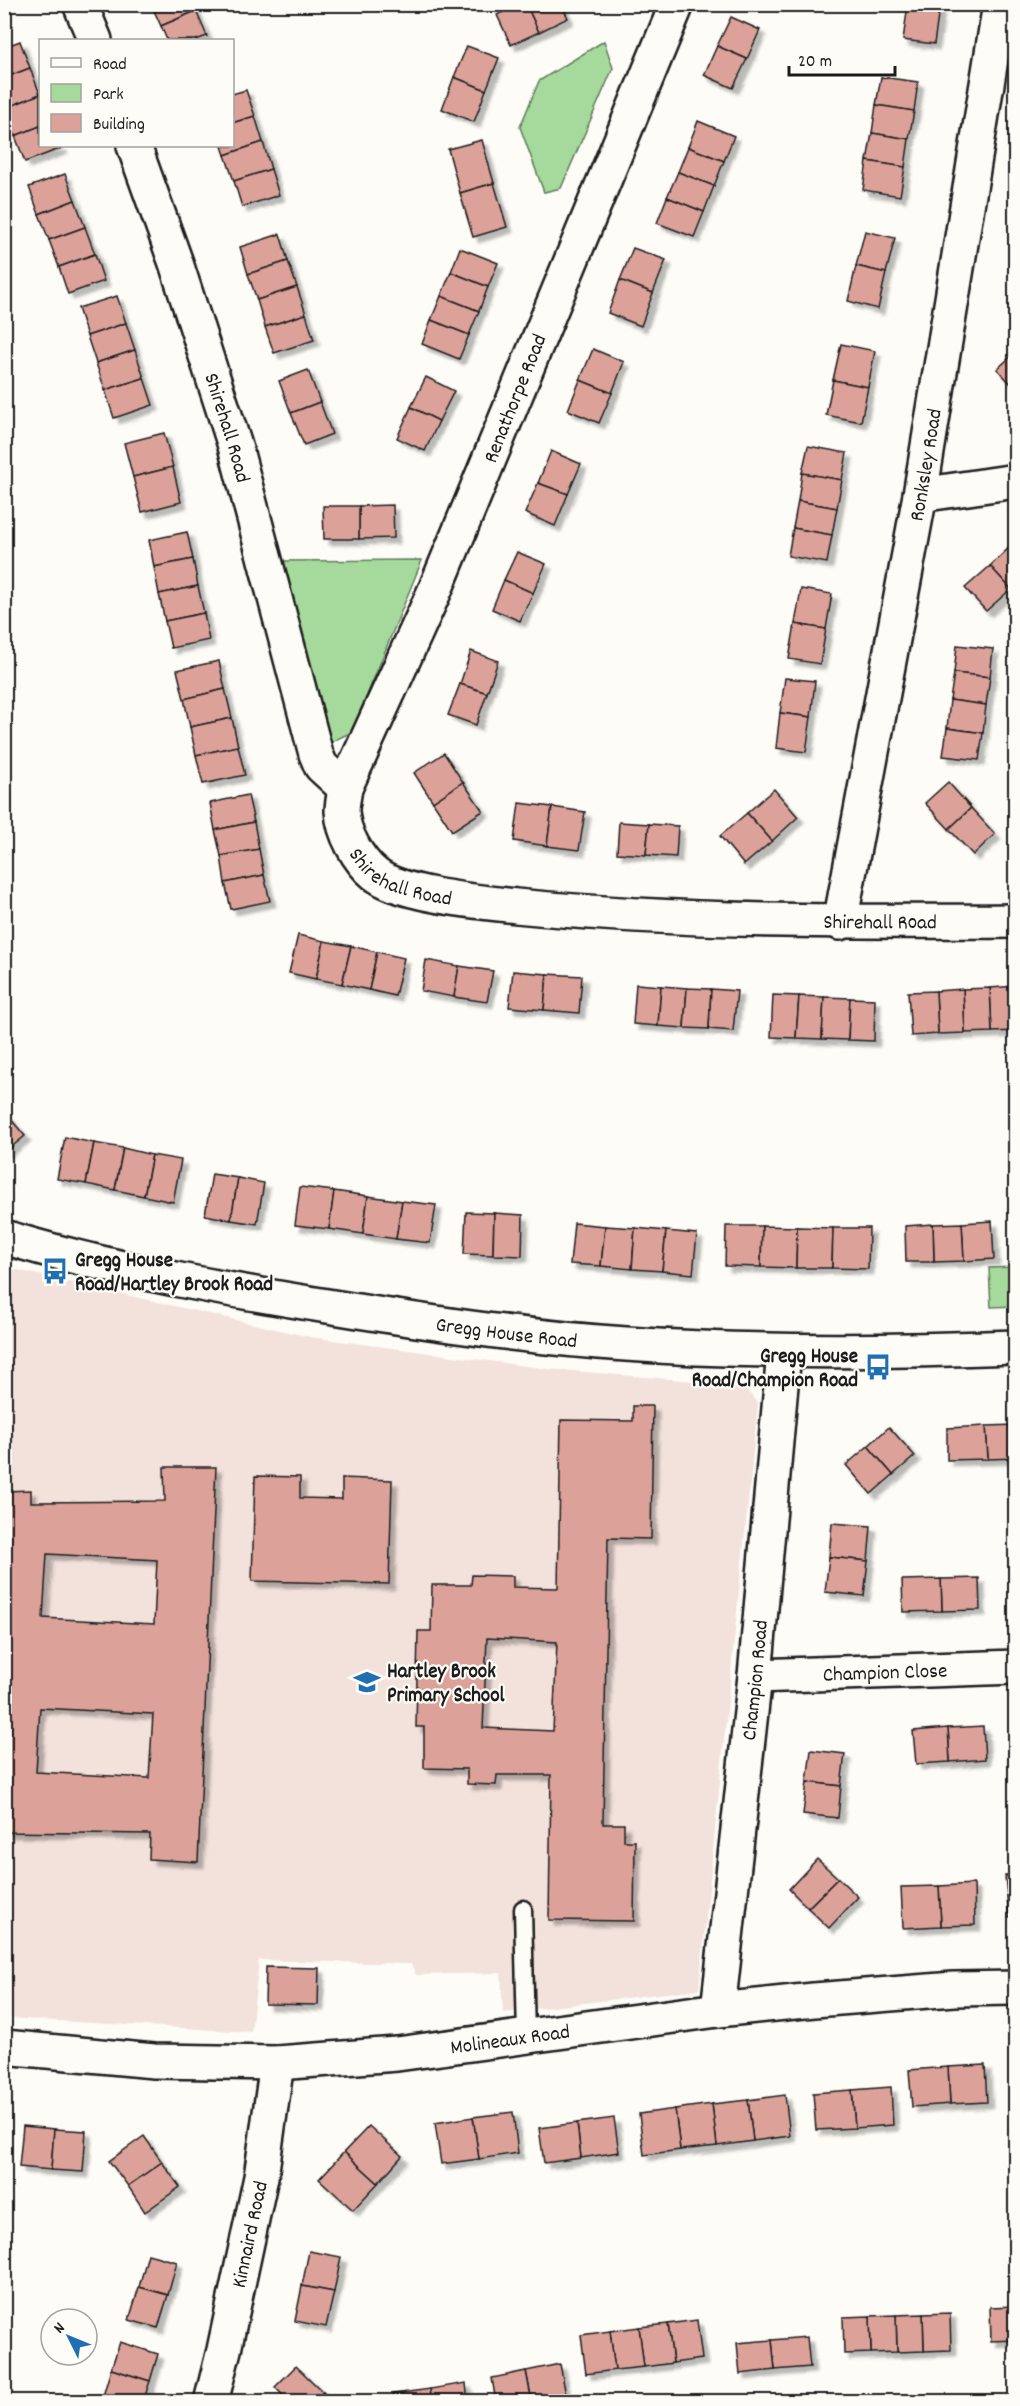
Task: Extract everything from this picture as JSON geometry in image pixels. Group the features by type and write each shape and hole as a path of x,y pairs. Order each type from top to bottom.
{"street":[{"path":"80,4 95,39"},
{"name":"Renathorpe Road","path":"345,788 436,588 677,4"},
{"name":"Ronksley Road","path":"840,922 920,495 1000,4"},
{"name":"Shirehall Road","path":"134,147 176,263 235,446 316,754 321,766 345,788 342,811 346,833 357,854 375,875 401,887 463,900 612,915 840,922 1016,921"},
{"path":"920,495 1016,481"},
{"name":"Gregg House Road","path":"4,1237 134,1270 264,1296 442,1324 625,1344 784,1352 1016,1347"},
{"name":"Champion Road","path":"718,2010 755,1676 784,1352"},
{"name":"Champion Close","path":"755,1676 1016,1667"},
{"name":"Molineaux Road","path":"4,2047 154,2061 277,2063 397,2054 718,2010 814,2000 943,1990 1016,1988"},
{"name":"Kinnaird Road","path":"211,2402 261,2177 277,2063"}],"lane":[{"path":"523,1909 526,2037"}],"shaded area":[{"name":"Hartley Brook Primary School","path":"4,1267 310,1337 548,1369 742,1385 758,1403 699,1989 503,2013 501,1973 416,1975 411,1964 259,1960 251,2032 5,2018"}],"green space":[{"path":"604,41 613,68 561,188 544,192 520,127 539,81"},
{"path":"422,560 352,732 331,742 282,561"},
{"path":"1015,1267 1015,1306 991,1307 989,1268"}],"building":[{"path":"151,4 193,4 196,11 161,26"},
{"path":"518,4 526,4 539,32 511,45 497,15"},
{"path":"526,4 561,4 568,18 539,32"},
{"path":"908,4 939,9 934,44 903,40"},
{"path":"196,11 207,36 199,39 167,39 161,26"},
{"path":"731,17 760,30 747,59 717,46"},
{"path":"20,41 30,68 4,78 4,47"},
{"path":"467,46 499,58 486,90 454,77"},
{"path":"717,46 747,59 733,88 704,75"},
{"path":"30,68 39,94 4,109 4,78"},
{"path":"454,77 486,90 474,122 442,109"},
{"path":"881,77 918,82 914,111 876,105"},
{"path":"246,90 255,116 234,122 234,93"},
{"path":"39,94 39,126 15,136 4,109"},
{"path":"876,105 914,111 909,139 872,133"},
{"path":"255,116 263,142 225,155 222,147 234,147 234,122"},
{"path":"698,121 734,136 724,161 688,147"},
{"path":"39,126 39,147 62,148 25,162 15,136"},
{"path":"872,133 909,139 905,167 867,161"},
{"path":"482,140 494,183 460,193 448,149"},
{"path":"263,142 271,169 234,181 225,155"},
{"path":"688,147 724,161 714,186 678,172"},
{"path":"867,161 905,167 900,196 863,190"},
{"path":"271,169 279,195 242,207 234,181"},
{"path":"678,172 714,186 704,212 667,197"},
{"path":"65,174 75,200 39,214 29,187"},
{"path":"494,183 507,227 473,237 460,193"},
{"path":"667,197 704,212 694,237 657,223"},
{"path":"75,200 85,227 49,240 39,214"},
{"path":"85,227 95,254 59,267 49,240"},
{"path":"865,231 895,238 886,273 856,266"},
{"path":"280,234 288,261 248,274 240,247"},
{"path":"460,248 498,263 488,287 451,272"},
{"path":"633,248 666,260 653,293 620,280"},
{"path":"95,254 104,281 68,294 59,267"},
{"path":"288,261 297,287 257,300 248,274"},
{"path":"856,266 886,273 878,309 848,301"},
{"path":"451,272 488,287 479,311 441,296"},
{"path":"620,280 653,293 641,326 608,313"},
{"path":"297,287 306,314 265,327 257,300"},
{"path":"117,296 126,323 87,336 78,308"},
{"path":"441,296 479,311 469,335 431,320"},
{"path":"306,314 314,340 274,353 265,327"},
{"path":"431,320 469,335 459,359 422,344"},
{"path":"126,323 135,350 96,363 87,336"},
{"path":"841,344 875,351 868,387 833,380"},
{"path":"593,349 624,362 612,393 580,380"},
{"path":"135,350 144,378 105,390 96,363"},
{"path":"1016,352 1016,389 997,369"},
{"path":"308,370 320,402 291,413 279,381"},
{"path":"426,377 454,391 439,421 411,407"},
{"path":"144,378 153,405 114,418 105,390"},
{"path":"580,380 612,393 599,423 568,410"},
{"path":"833,380 868,387 861,422 826,415"},
{"path":"320,402 332,434 304,445 291,413"},
{"path":"411,407 439,421 425,451 397,438"},
{"path":"164,433 173,467 133,477 124,443"},
{"path":"808,446 847,453 842,480 802,473"},
{"path":"551,451 581,464 568,494 538,483"},
{"path":"173,467 181,502 142,512 133,477"},
{"path":"802,473 842,480 837,508 798,501"},
{"path":"538,483 568,494 555,526 525,513"},
{"path":"798,501 837,508 832,535 793,528"},
{"path":"393,505 394,538 359,539 359,506"},
{"path":"323,506 359,506 359,539 324,539"},
{"path":"793,528 832,535 827,563 788,556"},
{"path":"187,532 193,559 154,567 149,540"},
{"path":"1014,543 1016,584 1011,589 990,566"},
{"path":"517,552 546,564 533,593 504,580"},
{"path":"193,559 198,586 159,594 154,567"},
{"path":"990,566 1011,589 986,611 965,588"},
{"path":"504,580 533,593 520,621 492,609"},
{"path":"198,586 204,613 165,621 159,594"},
{"path":"801,589 832,594 826,629 795,624"},
{"path":"204,613 209,640 171,648 165,621"},
{"path":"795,624 826,629 820,664 789,659"},
{"path":"957,645 993,649 990,677 954,673"},
{"path":"471,651 498,661 487,693 460,684"},
{"path":"219,661 225,689 184,699 177,670"},
{"path":"954,673 990,677 986,705 950,700"},
{"path":"785,678 815,681 811,717 780,713"},
{"path":"460,684 487,693 476,725 448,715"},
{"path":"225,689 232,718 190,727 184,699"},
{"path":"950,700 986,705 983,733 947,728"},
{"path":"780,713 811,717 806,752 776,748"},
{"path":"232,718 238,746 196,755 190,727"},
{"path":"947,728 983,733 979,760 943,756"},
{"path":"238,746 245,775 203,784 196,755"},
{"path":"444,753 463,782 433,802 414,773"},
{"path":"463,782 483,811 452,831 433,802"},
{"path":"948,782 971,808 949,829 925,803"},
{"path":"774,789 798,817 772,841 747,813"},
{"path":"248,795 254,822 215,830 210,803"},
{"path":"519,803 552,807 547,846 514,841"},
{"path":"552,807 585,812 579,850 547,846"},
{"path":"971,808 995,834 973,855 949,829"},
{"path":"747,813 772,841 744,865 720,836"},
{"path":"254,822 259,849 221,856 215,830"},
{"path":"619,822 649,824 646,855 617,853"},
{"path":"649,824 678,826 676,857 646,855"},
{"path":"259,849 264,875 225,883 221,856"},
{"path":"264,875 270,901 231,909 225,883"},
{"path":"298,935 324,941 316,979 289,973"},
{"path":"324,941 351,946 342,984 316,979"},
{"path":"351,946 377,952 369,990 342,984"},
{"path":"377,952 404,958 395,996 369,990"},
{"path":"426,960 459,966 454,997 421,991"},
{"path":"459,966 493,971 487,1002 454,997"},
{"path":"513,971 547,974 544,1010 509,1007"},
{"path":"547,974 582,976 579,1013 544,1010"},
{"path":"636,984 661,986 658,1026 633,1024"},
{"path":"661,986 687,988 684,1028 658,1026"},
{"path":"1016,986 1016,1031 992,1032 990,988"},
{"path":"687,988 711,989 709,1029 684,1028"},
{"path":"990,988 992,1032 965,1033 963,989"},
{"path":"711,989 737,991 733,1031 709,1029"},
{"path":"963,989 965,1033 938,1034 936,991"},
{"path":"936,991 938,1034 911,1036 908,992"},
{"path":"773,995 799,996 796,1038 771,1037"},
{"path":"799,996 824,997 822,1039 796,1038"},
{"path":"824,997 850,998 848,1040 822,1039"},
{"path":"850,998 875,999 874,1041 848,1040"},
{"path":"4,1111 25,1136 4,1153"},
{"path":"65,1137 94,1143 86,1184 57,1179"},
{"path":"94,1143 123,1148 115,1190 86,1184"},
{"path":"123,1148 152,1155 144,1196 115,1190"},
{"path":"152,1155 181,1160 173,1202 144,1196"},
{"path":"212,1174 238,1178 231,1220 205,1215"},
{"path":"238,1178 264,1183 257,1224 231,1220"},
{"path":"300,1187 334,1191 329,1229 295,1225"},
{"path":"334,1191 368,1196 363,1234 329,1229"},
{"path":"368,1196 402,1201 396,1239 363,1234"},
{"path":"402,1201 436,1205 430,1243 396,1239"},
{"path":"466,1212 494,1213 493,1255 464,1254"},
{"path":"494,1213 523,1215 522,1256 493,1255"},
{"path":"992,1221 994,1259 964,1261 962,1223"},
{"path":"574,1223 605,1226 601,1266 570,1264"},
{"path":"962,1223 964,1261 934,1262 933,1224"},
{"path":"933,1224 934,1262 906,1262 905,1226"},
{"path":"605,1226 635,1228 632,1269 601,1266"},
{"path":"726,1226 762,1226 761,1267 725,1266"},
{"path":"762,1226 797,1227 796,1268 761,1267"},
{"path":"797,1227 833,1228 832,1268 796,1268"},
{"path":"635,1228 666,1231 662,1271 632,1269"},
{"path":"833,1228 869,1228 868,1269 832,1268"},
{"path":"666,1231 697,1234 693,1274 662,1271"},
{"path":"633,1406 653,1406 651,1539 608,1538 603,1824 624,1824 624,1841 635,1841 634,1921 549,1920 551,1775 497,1775 496,1785 467,1784 467,1769 424,1768 424,1727 416,1727 418,1631 431,1631 432,1585 471,1585 472,1575 513,1576 513,1587 558,1588 561,1420 633,1421","holes":["487,1638 557,1642 553,1731 483,1728"]},
{"path":"1016,1425 1016,1458 988,1459 986,1426"},
{"path":"986,1426 988,1459 947,1460 947,1428"},
{"path":"889,1427 915,1456 893,1475 868,1446"},
{"path":"868,1446 893,1475 871,1494 846,1465"},
{"path":"164,1467 216,1467 198,1862 149,1859 150,1834 4,1832 4,1491 31,1490 31,1502 165,1501","holes":["47,1554 157,1560 154,1624 43,1618","40,1708 153,1714 149,1778 36,1772"]},
{"path":"255,1476 300,1477 300,1498 342,1499 342,1478 392,1480 389,1584 252,1581"},
{"path":"832,1523 871,1526 868,1561 829,1557"},
{"path":"829,1557 868,1561 864,1596 825,1592"},
{"path":"979,1578 980,1610 942,1611 941,1579"},
{"path":"941,1579 942,1611 903,1612 902,1580"},
{"path":"983,1726 985,1759 950,1762 948,1728"},
{"path":"948,1728 950,1762 916,1764 913,1731"},
{"path":"811,1750 845,1754 841,1786 807,1782"},
{"path":"807,1782 841,1786 838,1818 803,1814"},
{"path":"817,1859 838,1878 808,1908 789,1889"},
{"path":"1016,1875 1016,1916 1009,1917 1005,1876"},
{"path":"838,1878 858,1897 829,1928 808,1908"},
{"path":"974,1884 975,1925 941,1926 939,1886"},
{"path":"939,1886 941,1926 903,1928 901,1887"},
{"path":"266,1967 319,1968 318,2005 265,2004"},
{"path":"985,2065 987,2102 950,2104 948,2067"},
{"path":"948,2067 950,2104 912,2107 909,2070"},
{"path":"891,2087 893,2125 855,2128 852,2090"},
{"path":"852,2090 855,2128 816,2130 813,2093"},
{"path":"785,2095 790,2136 753,2141 748,2100"},
{"path":"748,2100 753,2141 717,2146 712,2104"},
{"path":"712,2104 717,2146 680,2150 675,2109"},
{"path":"675,2109 680,2150 644,2155 639,2114"},
{"path":"513,2112 518,2153 479,2159 473,2117"},
{"path":"473,2117 479,2159 441,2164 435,2123"},
{"path":"614,2118 619,2152 581,2158 577,2123"},
{"path":"577,2123 581,2158 544,2163 539,2128"},
{"path":"23,2126 54,2129 51,2170 19,2167"},
{"path":"369,2126 402,2156 378,2183 344,2152"},
{"path":"54,2129 86,2131 83,2172 51,2170"},
{"path":"144,2136 162,2162 128,2186 109,2161"},
{"path":"344,2152 378,2183 353,2210 319,2179"},
{"path":"162,2162 180,2187 145,2212 128,2186"},
{"path":"309,2251 341,2257 334,2292 302,2286"},
{"path":"148,2254 177,2262 168,2295 139,2287"},
{"path":"302,2286 334,2292 326,2327 295,2321"},
{"path":"139,2287 168,2295 158,2328 129,2320"},
{"path":"1016,2306 1016,2340 991,2341 990,2307"},
{"path":"950,2313 951,2350 924,2351 923,2314"},
{"path":"923,2314 924,2351 897,2352 896,2315"},
{"path":"896,2315 897,2352 871,2353 870,2316"},
{"path":"870,2316 871,2353 844,2354 843,2317"},
{"path":"697,2320 702,2359 673,2363 668,2324"},
{"path":"668,2324 673,2363 644,2367 639,2327"},
{"path":"639,2327 644,2367 615,2370 610,2331"},
{"path":"610,2331 615,2370 586,2374 581,2335"},
{"path":"807,2337 810,2367 775,2370 772,2340"},
{"path":"772,2340 775,2370 740,2374 737,2343"},
{"path":"120,2342 158,2354 150,2381 111,2369"},
{"path":"560,2364 566,2395 532,2402 526,2371"},
{"path":"296,2366 323,2392 313,2402 289,2402 275,2387"},
{"path":"111,2369 150,2381 143,2402 121,2402 103,2396"},
{"path":"526,2371 532,2402 496,2402 492,2378"},
{"path":"466,2383 468,2402 432,2402 430,2389"},
{"path":"430,2389 432,2402 395,2402 394,2394"},
{"path":"323,2392 332,2402 313,2402"}],"place":[{"name":"Gregg House Road/Hartley Brook Road","path":"55,1271"},
{"name":"Gregg House Road/Champion Road","path":"878,1367"},
{"name":"Hartley Brook Primary School","path":"367,1682"}]}
